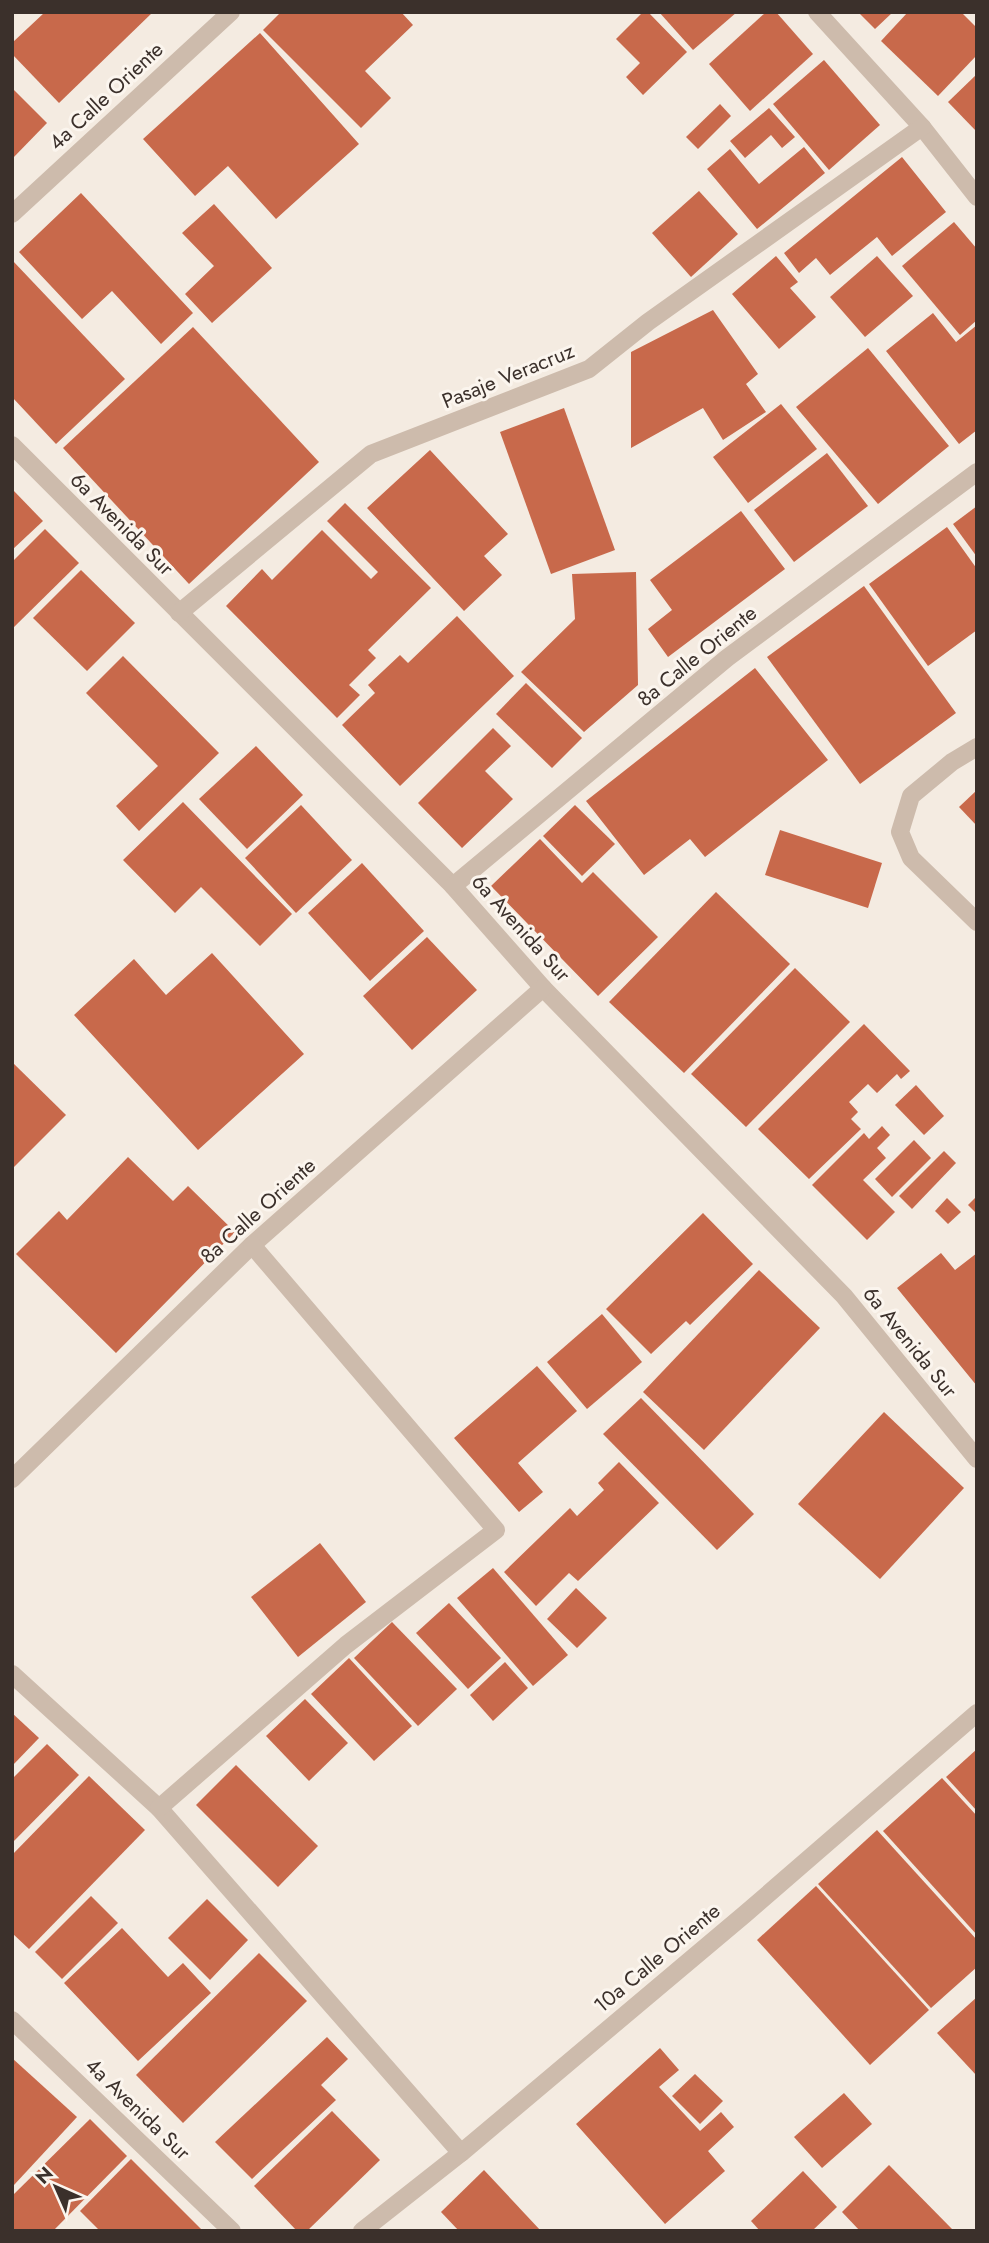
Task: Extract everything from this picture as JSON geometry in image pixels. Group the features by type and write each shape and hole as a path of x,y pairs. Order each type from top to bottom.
{"street":[{"name":"4a Calle Oriente","path":"12,214 231,12"},
{"path":"817,12 922,127 977,197"},
{"name":"Pasaje Veracruz","path":"179,613 371,454 589,369 648,322 922,127"},
{"name":"6a Avenida Sur","path":"12,446 453,886 544,988 844,1296 977,1459"},
{"name":"8a Calle Oriente","path":"453,886 727,658 977,472"},
{"path":"977,747 952,762 911,796 900,832 911,858 977,922"},
{"name":"8a Calle Oriente","path":"12,1479 252,1245 544,988"},
{"path":"159,1808 346,1645 496,1530 252,1245"},
{"path":"12,1674 159,1808 461,2153"},
{"name":"10a Calle Oriente","path":"362,2231 461,2153 863,1815 977,1713"},
{"name":"4a Avenida Sur","path":"12,2020 232,2231"}],"building":[{"path":"45,12 153,12 59,103 12,54 12,43"},
{"path":"281,12 401,12 413,25 365,71 391,98 361,128 263,30"},
{"path":"643,12 648,12 687,52 643,95 626,77 640,63 616,39"},
{"path":"659,12 737,12 693,50"},
{"path":"766,12 776,12 813,54 750,111 709,64"},
{"path":"858,12 893,12 875,29"},
{"path":"908,12 961,12 977,28 977,55 938,96 881,41"},
{"path":"260,33 359,144 276,219 228,166 195,196 143,139"},
{"path":"824,60 880,125 829,170 773,104"},
{"path":"977,74 977,132 948,102"},
{"path":"12,88 47,123 12,159"},
{"path":"720,104 731,116 698,149 686,137"},
{"path":"769,108 795,137 782,148 771,135 745,158 730,141"},
{"path":"804,147 825,173 757,229 707,169 730,149 759,184"},
{"path":"902,157 946,212 892,256 877,237 830,275 816,258 799,273 784,253"},
{"path":"699,191 738,234 691,277 652,233"},
{"path":"81,193 193,313 161,344 112,291 82,319 19,252"},
{"path":"214,204 272,268 212,323 185,294 214,266 182,233"},
{"path":"954,222 977,249 977,320 960,335 902,266"},
{"path":"776,256 798,282 790,288 816,317 779,349 732,294"},
{"path":"877,256 913,296 865,337 830,297"},
{"path":"12,260 125,379 56,444 12,397"},
{"path":"713,310 758,374 746,384 766,412 723,440 703,408 631,448 631,352"},
{"path":"933,313 956,342 977,325 977,430 959,444 886,351"},
{"path":"193,327 319,462 189,584 63,448"},
{"path":"868,348 949,446 878,504 796,407"},
{"path":"781,404 817,449 748,503 713,457"},
{"path":"564,408 615,550 551,574 500,432"},
{"path":"430,450 508,534 484,556 502,575 464,611 367,508"},
{"path":"827,453 868,506 794,562 754,510"},
{"path":"12,489 43,521 12,550"},
{"path":"345,503 431,588 368,650 376,658 349,685 360,695 337,718 226,606 262,569 272,580 322,530 371,579 378,572 327,521"},
{"path":"977,506 977,557 953,524"},
{"path":"741,511 785,569 668,657 648,629 672,610 650,580"},
{"path":"947,527 977,569 977,630 928,666 869,584"},
{"path":"45,529 79,563 12,629 12,562"},
{"path":"81,570 135,623 87,671 33,618"},
{"path":"636,572 638,685 584,732 521,672 575,619 572,574"},
{"path":"864,586 956,713 860,784 767,657"},
{"path":"457,616 514,676 400,786 342,725 375,693 368,685 400,655 408,663"},
{"path":"123,656 219,753 139,831 116,806 158,766 86,693"},
{"path":"755,668 828,760 705,857 690,839 644,875 586,801"},
{"path":"526,683 582,738 552,768 496,714"},
{"path":"493,728 511,746 485,771 513,799 462,848 418,803"},
{"path":"256,746 303,795 247,849 199,799"},
{"path":"977,790 977,826 959,807"},
{"path":"183,802 292,914 260,946 201,887 175,913 123,860"},
{"path":"301,805 352,860 296,913 245,858"},
{"path":"575,805 615,844 582,876 543,836"},
{"path":"780,830 882,863 868,908 765,875"},
{"path":"540,839 582,883 593,872 658,937 598,996 491,886"},
{"path":"362,863 424,931 370,981 308,913"},
{"path":"716,892 790,964 684,1073 609,1002"},
{"path":"427,937 477,990 412,1050 363,996"},
{"path":"212,953 304,1054 198,1150 74,1015 134,959 166,995"},
{"path":"795,968 850,1022 746,1127 691,1074"},
{"path":"864,1024 910,1071 901,1079 897,1074 877,1093 868,1084 849,1102 858,1112 851,1119 861,1129 809,1179 758,1129"},
{"path":"12,1062 66,1115 12,1169"},
{"path":"916,1085 944,1116 924,1135 895,1105"},
{"path":"882,1126 890,1135 877,1148 886,1158 863,1180 895,1212 867,1240 812,1185 864,1133 869,1139"},
{"path":"914,1140 931,1158 892,1197 875,1179"},
{"path":"944,1151 956,1163 912,1209 899,1196"},
{"path":"128,1157 173,1201 188,1186 235,1232 116,1353 16,1254 59,1211 67,1220"},
{"path":"977,1196 977,1214 968,1205"},
{"path":"947,1198 961,1212 948,1224 935,1211"},
{"path":"703,1213 753,1264 690,1325 686,1321 651,1354 606,1309"},
{"path":"941,1253 955,1270 977,1253 977,1386 897,1288"},
{"path":"759,1270 820,1328 704,1450 643,1392"},
{"path":"602,1314 642,1362 587,1409 547,1362"},
{"path":"537,1366 577,1411 518,1463 543,1492 519,1512 454,1438"},
{"path":"641,1398 754,1514 717,1550 603,1434"},
{"path":"884,1412 964,1488 880,1579 798,1504"},
{"path":"619,1462 659,1503 578,1581 569,1573 536,1606 504,1572 570,1508 577,1516 604,1490 598,1483"},
{"path":"320,1543 366,1602 298,1657 251,1597"},
{"path":"493,1568 568,1655 533,1686 457,1598"},
{"path":"576,1588 607,1618 577,1648 547,1619"},
{"path":"449,1603 501,1658 468,1689 416,1633"},
{"path":"392,1622 457,1689 418,1726 354,1658"},
{"path":"349,1658 412,1726 374,1761 311,1694"},
{"path":"505,1662 528,1688 493,1721 470,1695"},
{"path":"305,1699 348,1743 309,1781 266,1736"},
{"path":"12,1713 39,1738 12,1766"},
{"path":"47,1744 79,1775 12,1843 12,1779"},
{"path":"977,1749 977,1811 946,1777"},
{"path":"236,1765 318,1846 278,1887 196,1805"},
{"path":"89,1776 145,1830 29,1949 12,1933 12,1855"},
{"path":"942,1778 977,1816 977,1935 883,1831"},
{"path":"877,1830 977,1940 977,1967 931,2008 818,1884"},
{"path":"816,1886 929,2010 870,2065 757,1940"},
{"path":"91,1896 118,1923 62,1979 35,1952"},
{"path":"207,1899 248,1940 210,1980 168,1938"},
{"path":"122,1928 168,1977 183,1963 211,1993 138,2061 64,1983"},
{"path":"259,1953 307,2001 183,2123 136,2075"},
{"path":"977,1997 977,2076 937,2033"},
{"path":"327,2037 348,2059 321,2085 336,2100 252,2179 215,2142"},
{"path":"660,2048 679,2070 659,2087 700,2131 721,2112 734,2127 708,2151 725,2171 665,2224 576,2124"},
{"path":"12,2058 77,2117 14,2185 12,2183"},
{"path":"695,2074 723,2101 700,2124 672,2096"},
{"path":"844,2093 872,2124 822,2168 794,2137"},
{"path":"332,2111 380,2160 307,2231 297,2231 254,2186"},
{"path":"90,2119 127,2156 53,2231 12,2231 12,2196"},
{"path":"131,2159 203,2231 100,2231 80,2211"},
{"path":"889,2165 952,2229 950,2231 860,2231 842,2212"},
{"path":"484,2170 541,2231 459,2231 441,2212"},
{"path":"803,2171 837,2207 812,2231 760,2231 751,2221"}]}
